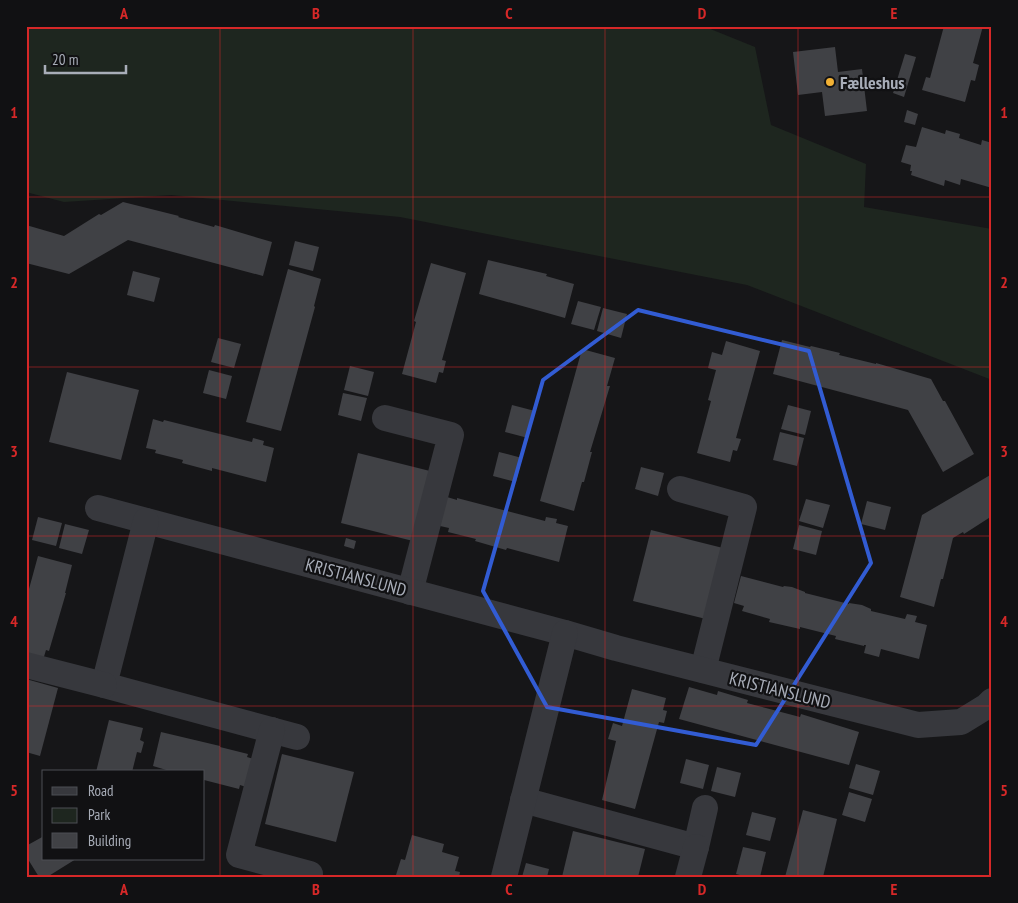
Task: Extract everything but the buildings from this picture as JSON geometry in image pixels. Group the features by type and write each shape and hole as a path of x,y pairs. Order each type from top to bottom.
{"street":[{"path":"385,418 451,435 410,592"},
{"path":"680,489 744,506 704,670"},
{"name":"KRISTIANSLUND","path":"98,508 616,648 918,725 960,722 988,706 992,701"},
{"path":"104,686 146,521"},
{"path":"504,877 565,633"},
{"path":"26,665 285,734 239,855 310,874"},
{"path":"524,800 696,847"},
{"path":"688,877 705,808"}],"highlighted area":[{"path":"638,310 809,351 871,563 756,745 547,707 483,591 543,380"}],"green space":[{"path":"26,26 703,26 755,47 771,125 866,164 864,207 992,229 992,380 747,285 400,217 171,195 64,202 26,192"}],"place":[{"name":"Fælleshus","path":"830,82"}]}
